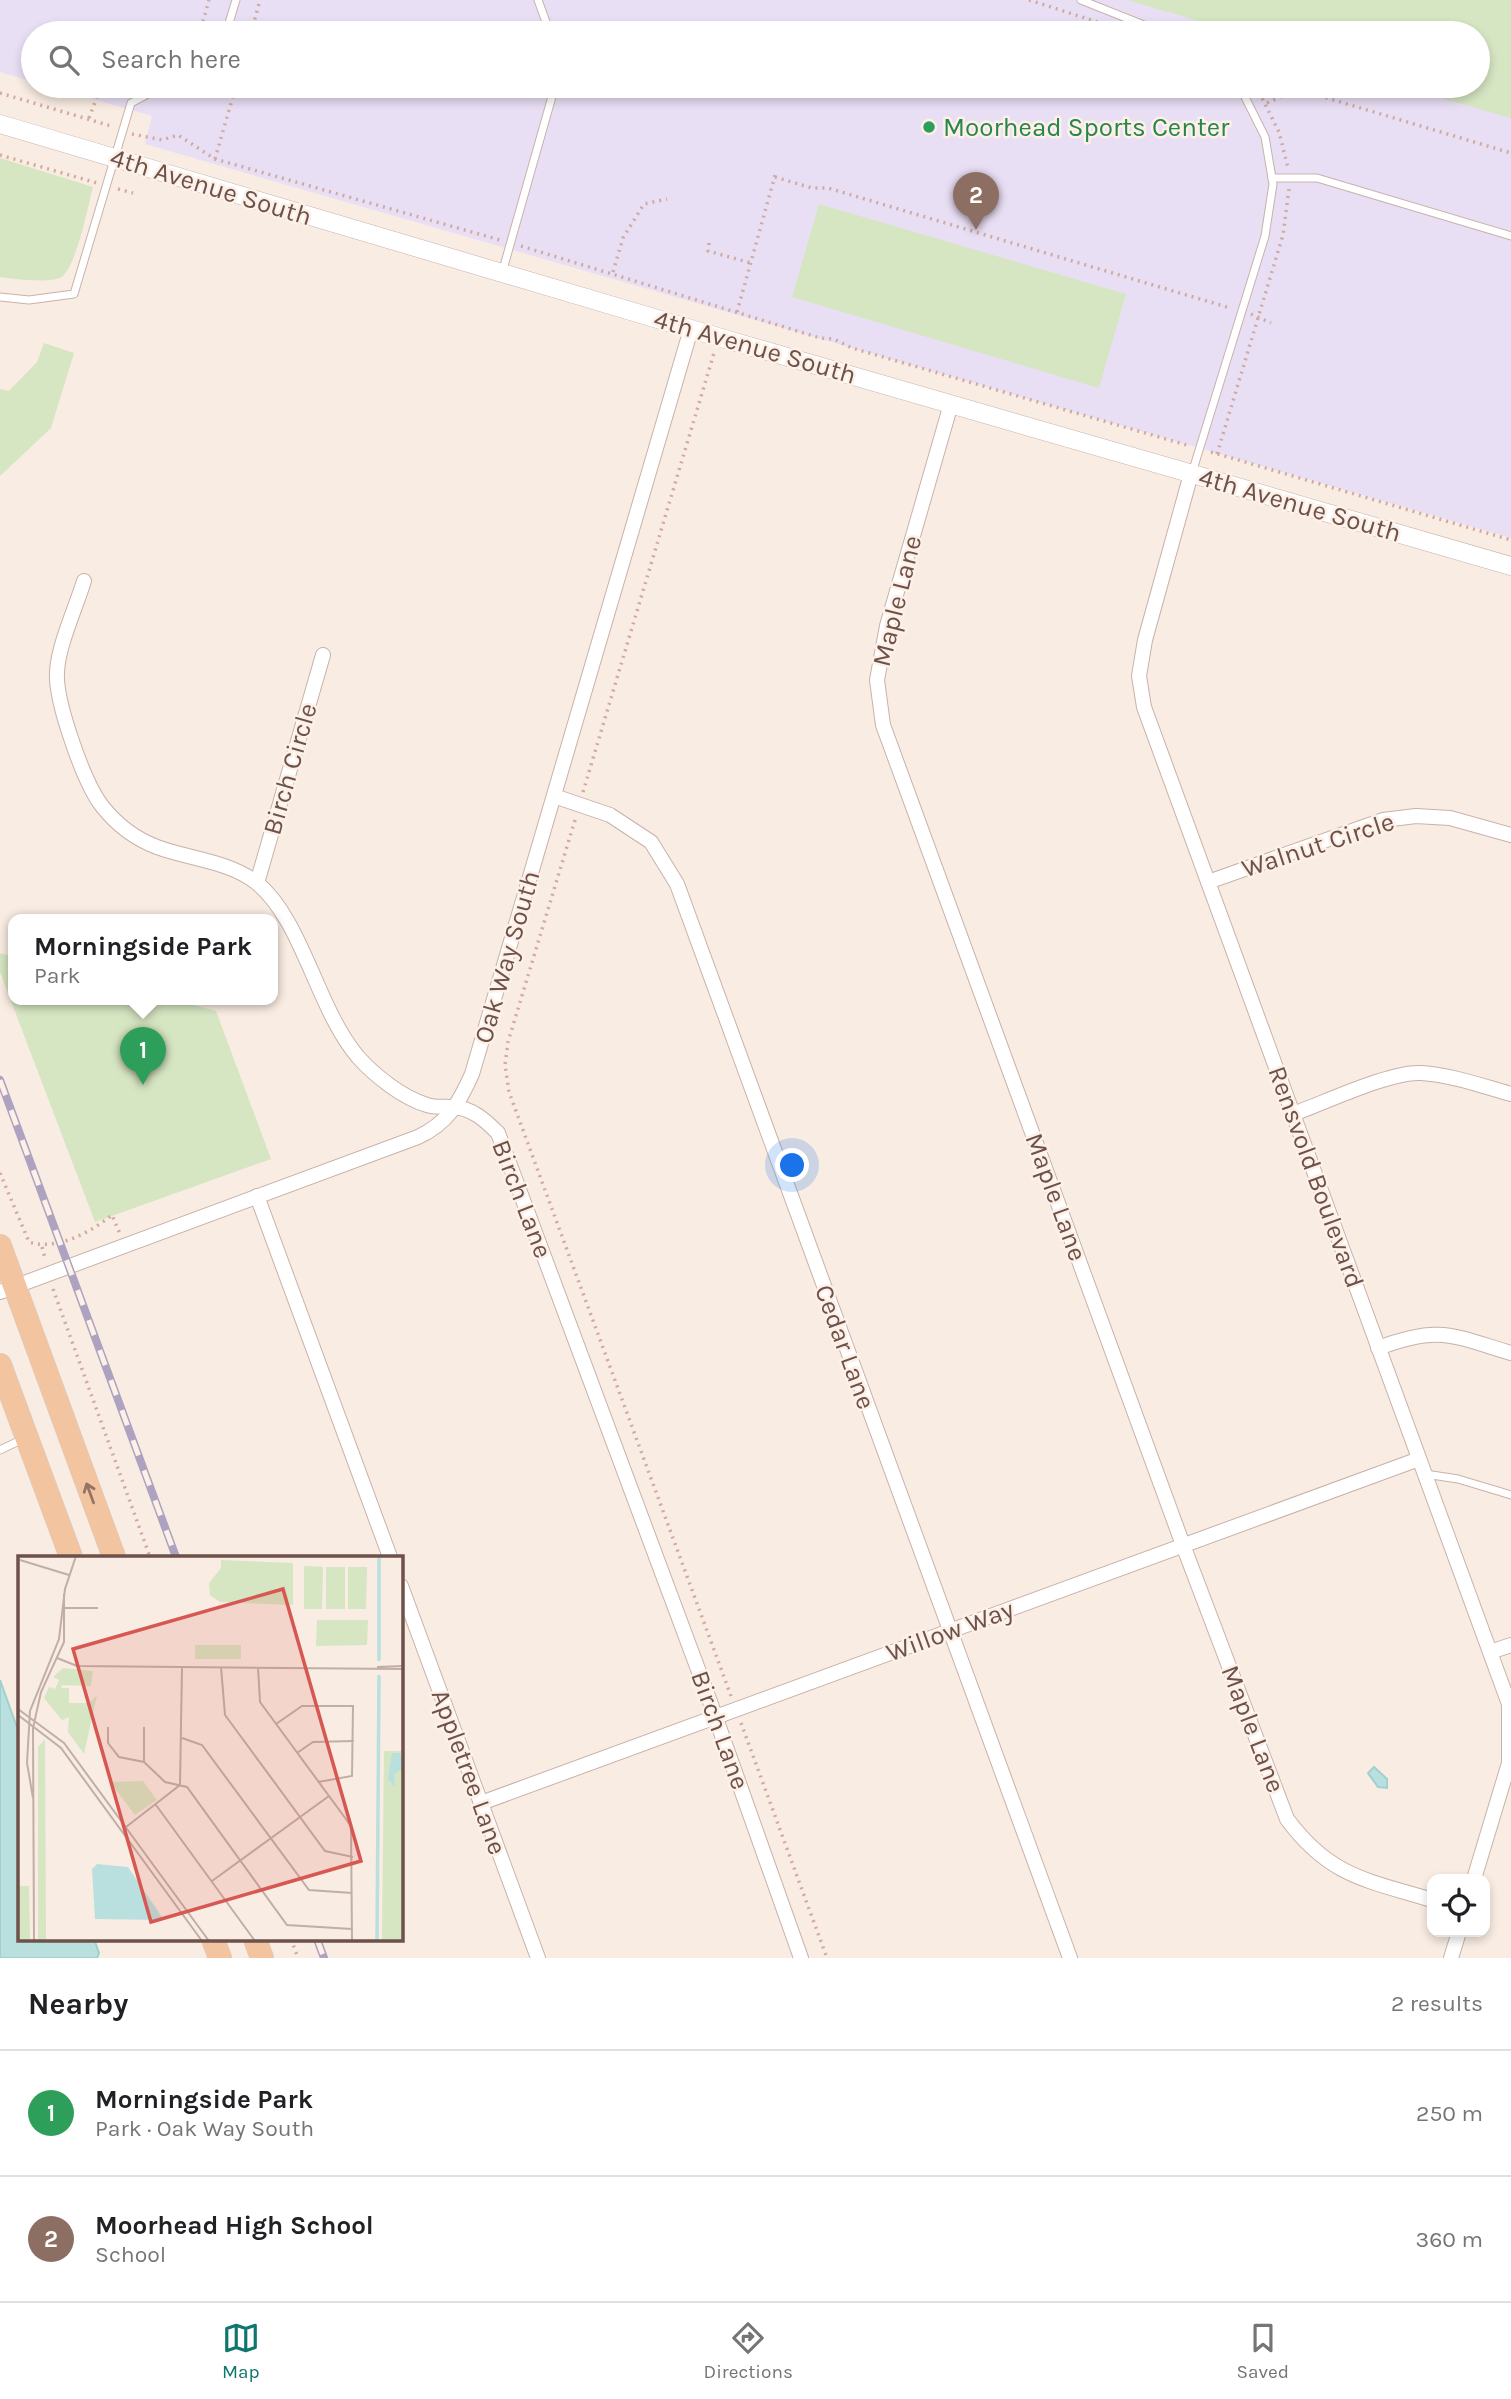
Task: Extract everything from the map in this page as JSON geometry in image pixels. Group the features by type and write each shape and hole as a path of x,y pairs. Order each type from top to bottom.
{"main road":[{"path":"0,1245 7,1289 114,1556"},
{"path":"0,1365 71,1556"},
{"path":"213,1940 220,1958"},
{"path":"255,1940 262,1958"}],"street":[{"name":"4th Avenue South","path":"0,124 691,329 1511,566"},
{"name":"Oak Way South","path":"7,1289 418,1137 438,1128 457,1107 472,1074 691,329"},
{"name":"Maple Lane","path":"951,404 887,626 877,680 883,725 1183,1545 1287,1819 1305,1843 1328,1863 1356,1877 1427,1898"},
{"name":"Rensvold Boulevard","path":"1191,474 1144,640 1139,676 1144,707 1509,1704 1509,1763 1476,1874"},
{"name":"Birch Lane","path":"84,581 57,669 57,693 87,778 102,806 126,830 157,847 221,866 257,883 277,907 340,1032 359,1058 407,1097 430,1106 457,1107 480,1115 498,1133 715,1717 801,1958"},
{"name":"Birch Circle","path":"257,883 323,655"},
{"name":"Cedar Lane","path":"554,796 610,815 651,842 677,884 948,1632 1070,1958"},
{"name":"Walnut Circle","path":"1208,881 1383,820 1416,816 1450,818 1511,835"},
{"path":"1293,1114 1388,1080 1419,1073 1452,1077 1511,1094"},
{"path":"257,1196 390,1556"},
{"path":"1378,1348 1430,1332 1455,1336 1511,1353"},
{"name":"Willow Way","path":"481,1803 1419,1459"},
{"name":"Appletree Lane","path":"402,1589 538,1958"},
{"path":"1490,1652 1511,1645"},
{"path":"1451,1958 1457,1937"}],"lane":[{"path":"230,21 236,0"},
{"path":"538,0 546,21"},
{"path":"1081,0 1134,21"},
{"path":"0,297 29,300 74,293 131,103 140,98"},
{"path":"502,273 552,98"},
{"path":"1191,474 1265,236 1272,178 1265,136 1246,98"},
{"path":"1272,178 1317,178 1511,236"},
{"path":"0,1450 27,1437"},
{"path":"1425,1474 1458,1479 1511,1495"}],"path":[{"path":"203,21 209,0"},
{"path":"254,21 260,0"},
{"path":"1029,0 1095,21"},
{"path":"0,93 89,118 123,131 162,140 178,135 215,159 613,273 1511,540"},
{"path":"89,118 96,98"},
{"path":"215,159 233,98"},
{"path":"1267,103 1278,98"},
{"path":"1327,98 1511,153"},
{"path":"0,155 133,193"},
{"path":"737,312 775,175 1241,311 1271,323"},
{"path":"613,273 623,238 644,204 667,199"},
{"path":"709,243 708,251 751,263"},
{"path":"714,352 508,1042 505,1065 509,1091 827,1958"},
{"path":"0,1173 29,1242 42,1247 96,1228 112,1215"},
{"path":"55,1300 150,1556"},
{"path":"290,1940 298,1958"}],"shaded area":[{"path":"0,0 1511,0 1511,538 145,144 152,116 89,98 1490,98 1490,21 21,21 21,78 0,72"}],"green space":[{"path":"1127,0 1511,0 1511,118 1441,98 1490,98 1490,21 1199,21"},
{"path":"0,158 93,187 76,251 66,273 60,278 21,280 0,277"},
{"path":"819,204 1126,294 1099,388 792,297"},
{"path":"44,343 74,353 51,428 0,476 0,389 9,391 37,362"},
{"path":"0,953 8,955 8,993 0,972"},
{"path":"13,1005 194,1005 216,1011 271,1159 95,1222"}],"water":[{"path":"0,1680 18,1730 18,1940 94,1940 99,1953 97,1958 0,1958"},
{"path":"1374,1767 1387,1779 1387,1788 1378,1787 1368,1773"}],"railway":[{"path":"0,1080 176,1556"},
{"path":"317,1940 324,1958"}],"place":[{"name":"Moorhead Sports Center","path":"929,127"},
{"name":"Moorhead High School","path":"976,230"},
{"name":"Morningside Park","path":"143,1085"}]}
